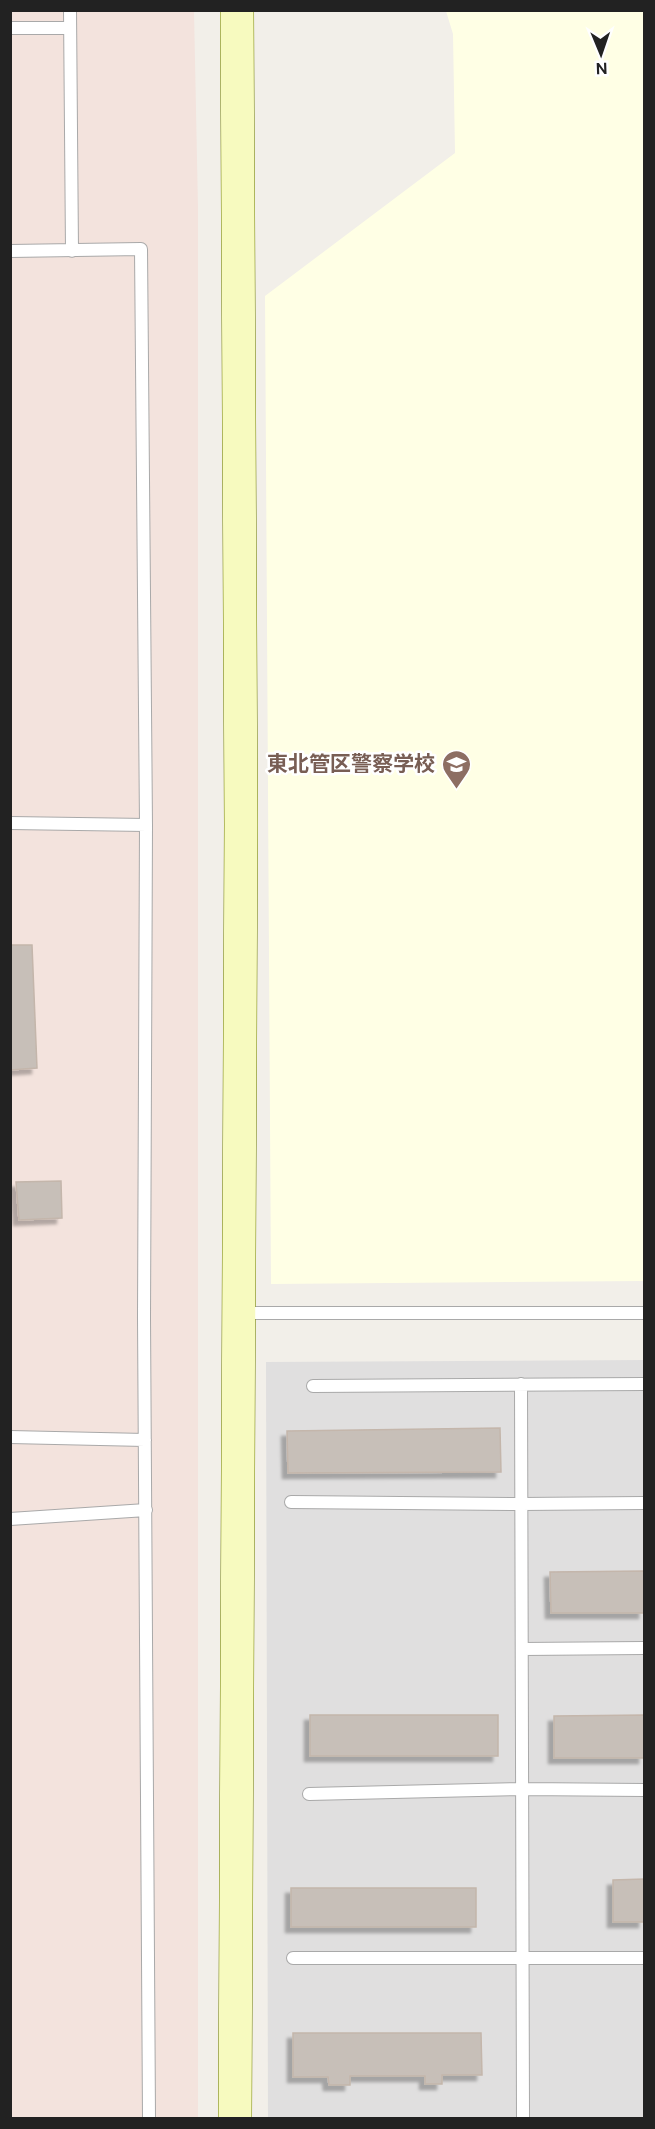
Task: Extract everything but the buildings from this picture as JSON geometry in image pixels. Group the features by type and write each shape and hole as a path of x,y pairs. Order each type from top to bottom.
{"street":[{"path":"236,2118 241,824 237,10"}],"lane":[{"path":"70,10 72,251"},
{"path":"10,28 70,28"},
{"path":"10,251 141,249 146,825 145,1440 150,2118"},
{"path":"10,824 146,825"},
{"path":"239,1313 645,1313"},
{"path":"521,1384 523,2118"},
{"path":"313,1386 645,1384"},
{"path":"10,1437 145,1440"},
{"path":"291,1502 645,1503"},
{"path":"10,1519 146,1510"},
{"path":"522,1649 645,1648"},
{"path":"309,1794 522,1789 645,1790"},
{"path":"293,1958 645,1958"}],"shaded area":[{"path":"11,11 194,11 198,208 198,2118 11,2118"},
{"name":"東北管区警察学校","path":"446,11 644,11 644,1281 271,1284 265,296 455,153 453,34"},
{"path":"644,1360 644,2118 268,2118 266,1362"}],"place":[{"name":"東北管区警察学校","path":"456,790"}]}
